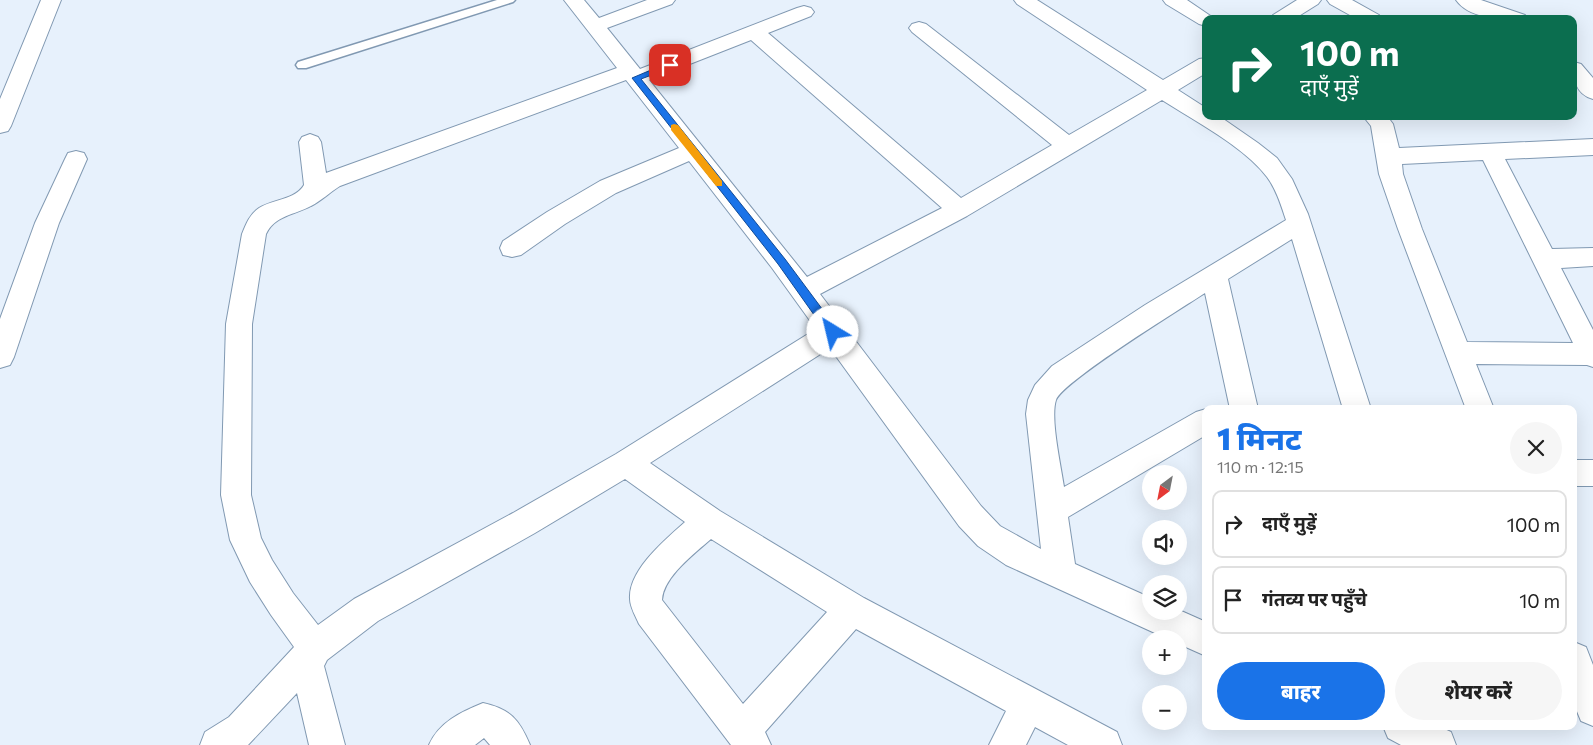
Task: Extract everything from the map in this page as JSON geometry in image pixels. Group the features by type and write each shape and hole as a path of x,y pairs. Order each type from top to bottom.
{"street":[{"path":"0,126 51,0"},
{"path":"574,0 804,291 970,516 989,536 1017,554 1202,637"},
{"path":"595,26 666,0"},
{"path":"1024,0 1202,116"},
{"path":"1173,0 1202,18"},
{"path":"1287,15 1311,0"},
{"path":"1337,0 1365,15"},
{"path":"1466,0 1481,8 1519,15"},
{"path":"315,648 282,604 261,571 246,540 236,495 239,324 257,224 264,216 307,198 332,180 754,32 804,12"},
{"path":"918,28 1067,145"},
{"path":"754,32 959,210"},
{"path":"804,291 959,210 1202,66"},
{"path":"1577,75 1593,92"},
{"path":"1208,120 1264,157 1275,169 1284,184 1299,223 1356,405"},
{"path":"1378,120 1382,124 1390,160 1389,166 1396,190 1478,405"},
{"path":"310,142 316,185 314,192"},
{"path":"1390,160 1397,156 1593,147"},
{"path":"512,248 556,218 608,187 692,151"},
{"path":"1458,353 1593,355 1490,152"},
{"path":"0,357 48,223 76,158"},
{"path":"1060,572 1040,414 1041,402 1046,390 1068,370 1154,312 1299,223"},
{"path":"1544,259 1593,257"},
{"path":"1214,275 1238,405"},
{"path":"218,745 241,729 315,648 366,610 524,523 626,463 833,332"},
{"path":"1052,510 1202,423"},
{"path":"626,463 709,521 852,609 1104,745"},
{"path":"1577,473 1593,473"},
{"path":"709,521 656,572 647,585 646,599 652,613 748,738 852,609"},
{"path":"315,648 306,665 327,745"},
{"path":"1581,663 1593,709"},
{"path":"1007,745 1028,705"},
{"path":"447,745 469,727 483,720 495,722 512,745"},
{"path":"1408,730 1438,745"},
{"path":"1450,730 1453,745"}],"lane":[{"path":"302,65 509,0"}],"slow traffic":[{"path":"674,128 719,184"}],"route":[{"path":"670,65 636,78 692,151 782,261 833,332"}]}
